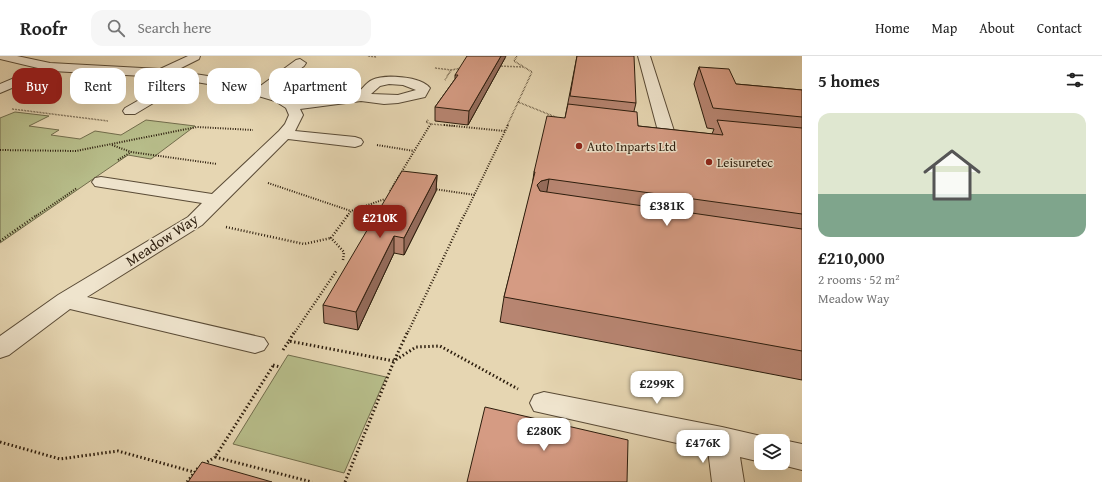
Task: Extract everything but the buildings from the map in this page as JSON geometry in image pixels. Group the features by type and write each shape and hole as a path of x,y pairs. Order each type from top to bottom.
{"street":[{"path":"2,56 50,67 134,72"},
{"path":"68,69 95,56"},
{"path":"644,56 674,131 651,129"},
{"path":"172,68 195,57"},
{"path":"262,91 300,63"},
{"path":"0,89 50,67"},
{"path":"199,78 262,91 280,98 292,106 296,115 288,129 354,142"},
{"path":"130,111 142,104"},
{"path":"292,106 307,104"},
{"name":"Meadow Way","path":"0,349 66,300 195,221 247,172 288,129"},
{"path":"101,182 218,200"},
{"path":"66,300 255,344"},
{"path":"544,403 754,447"},
{"path":"722,440 728,482"},
{"path":"790,454 802,457"}],"path":[{"path":"368,56 377,57"},
{"path":"345,482 394,361 532,72 514,62 517,56"},
{"path":"496,66 524,67"},
{"path":"451,70 466,68"},
{"path":"518,102 559,118"},
{"path":"12,109 109,121 130,111"},
{"path":"428,120 426,122 431,124 505,131"},
{"path":"390,191 393,183 431,124"},
{"path":"0,150 76,151 197,127 247,131 288,129"},
{"path":"354,142 414,151"},
{"path":"112,145 131,152 247,172 351,211"},
{"path":"118,161 131,152"},
{"path":"393,183 401,184"},
{"path":"0,241 78,188"},
{"path":"430,188 474,195"},
{"path":"195,221 304,244 331,238 351,211 385,199"},
{"path":"331,238 344,252 344,260"},
{"path":"280,356 336,270"},
{"path":"289,341 394,361 416,346 440,346 544,403"},
{"path":"187,482 194,472 215,457 276,360"},
{"path":"273,365 280,367"},
{"path":"0,442 60,459 118,451 194,472"},
{"path":"215,457 312,482"}],"green space":[{"path":"15,112 49,116 29,126 59,130 51,135 80,139 95,131 121,135 146,120 195,126 151,159 128,155 0,243 0,118"},
{"path":"288,355 386,377 344,473 233,444"}],"place":[{"name":"Auto Inparts Ltd","path":"579,146"},
{"name":"Leisuretec","path":"709,162"}]}
